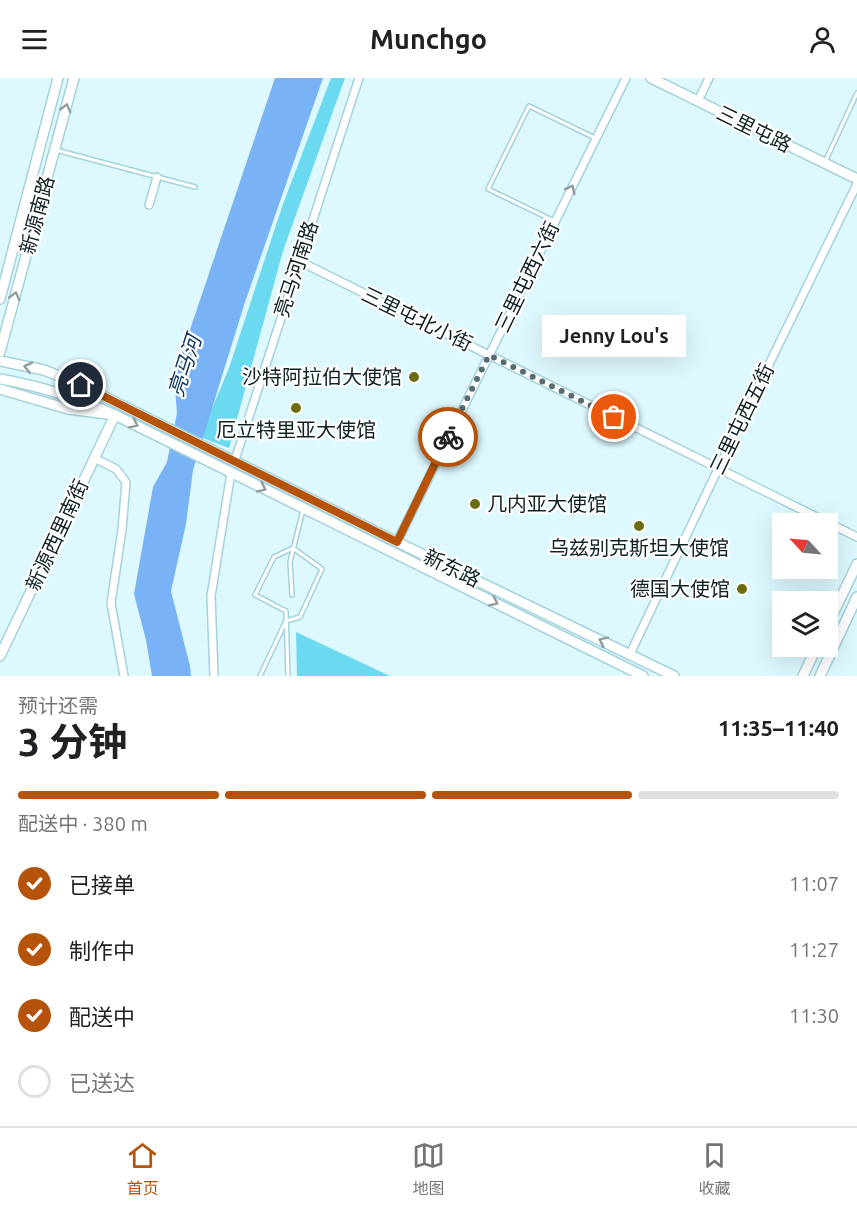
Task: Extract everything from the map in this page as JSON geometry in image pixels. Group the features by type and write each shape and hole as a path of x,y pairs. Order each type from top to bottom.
{"main road":[{"name":"新源南路","path":"0,299 5,261 58,78"},
{"name":"新源南路","path":"0,351 74,78"},
{"name":"三里屯路","path":"651,78 857,180"},
{"name":"新东路","path":"0,361 44,370 81,385 674,676"},
{"name":"新东路","path":"0,379 40,386 66,394 115,415 622,671 643,676"},
{"path":"0,390 68,409 115,415"},
{"name":"新源西里南街","path":"0,656 115,415"},
{"path":"838,603 857,564"},
{"path":"820,676 857,597"},
{"path":"803,676 812,657"}],"street":[{"name":"亮马河南路","path":"234,460 359,78"},
{"name":"三里屯西六街","path":"397,542 626,78"},
{"path":"698,101 709,78"},
{"path":"149,205 157,177"},
{"name":"三里屯西五街","path":"630,654 857,184"},
{"name":"三里屯北小街","path":"299,261 857,537"},
{"path":"94,458 116,469 126,482 122,530 111,603 124,676"},
{"path":"214,676 211,596 231,473"}],"lane":[{"path":"824,163 857,93"},
{"path":"555,222 488,189 529,106 596,139"},
{"path":"54,150 195,187"},
{"path":"292,596 290,562 304,509"},
{"path":"288,676 286,611 255,595 274,557 292,548"},
{"path":"286,621 300,617 322,569 292,548"},
{"path":"262,675 286,621"}],"shaded area":[{"path":"331,78 345,78 283,251 229,448 200,437 229,368 283,204"},
{"path":"296,632 390,676 297,676"}],"water":[{"name":"亮马河","path":"275,78 323,78 245,302 193,470 186,524 171,591 191,676 152,676 146,640 134,594 153,487 167,462 177,413 174,377"}],"way so far":[{"path":"448,437 489,355 614,417"}],"place":[{"name":"沙特阿拉伯大使馆","path":"414,377"},
{"name":"厄立特里亚大使馆","path":"296,408"},
{"name":"Jenny Lou's","path":"614,417"},
{"name":"几内亚大使馆","path":"475,504"},
{"name":"乌兹别克斯坦大使馆","path":"639,526"},
{"name":"德国大使馆","path":"742,589"}],"route":[{"path":"81,385 397,542 448,437"}]}
